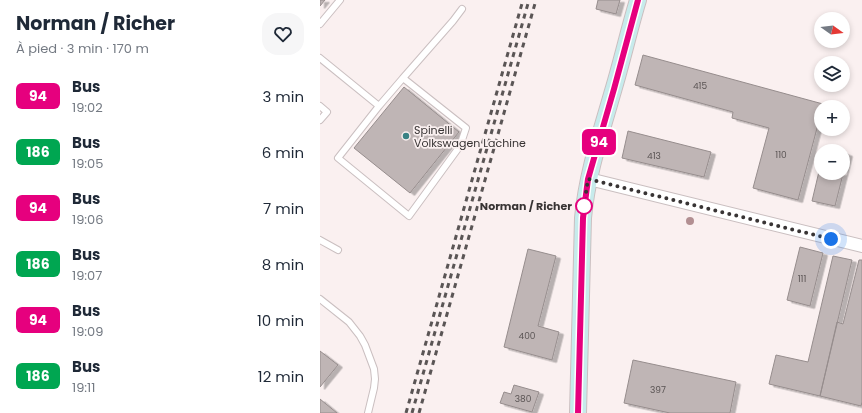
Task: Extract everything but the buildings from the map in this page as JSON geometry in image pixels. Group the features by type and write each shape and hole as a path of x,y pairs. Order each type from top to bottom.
{"street":[{"path":"578,413 583,218 588,179 638,0"},
{"path":"588,179 862,246"}],"lane":[{"path":"320,24 340,0"},
{"path":"403,78 466,128 460,146 409,216 338,158 379,106 462,9"},
{"path":"320,58 379,106"},
{"path":"320,106 327,112 320,120"},
{"path":"320,240 338,250"},
{"path":"320,299 349,322 365,345 374,369 375,379 368,413"}],"railway":[{"path":"406,413 523,0"},
{"path":"412,413 529,0"},
{"path":"419,413 536,0"}],"bus line":[{"name":"94","path":"578,413 583,218 588,179 638,0"}],"place":[{"name":"Spinelli Volkswagen Lachine","path":"406,136"},
{"name":"Norman / Richer","path":"584,206"}],"route":[{"path":"584,206 588,179 831,239"}]}
